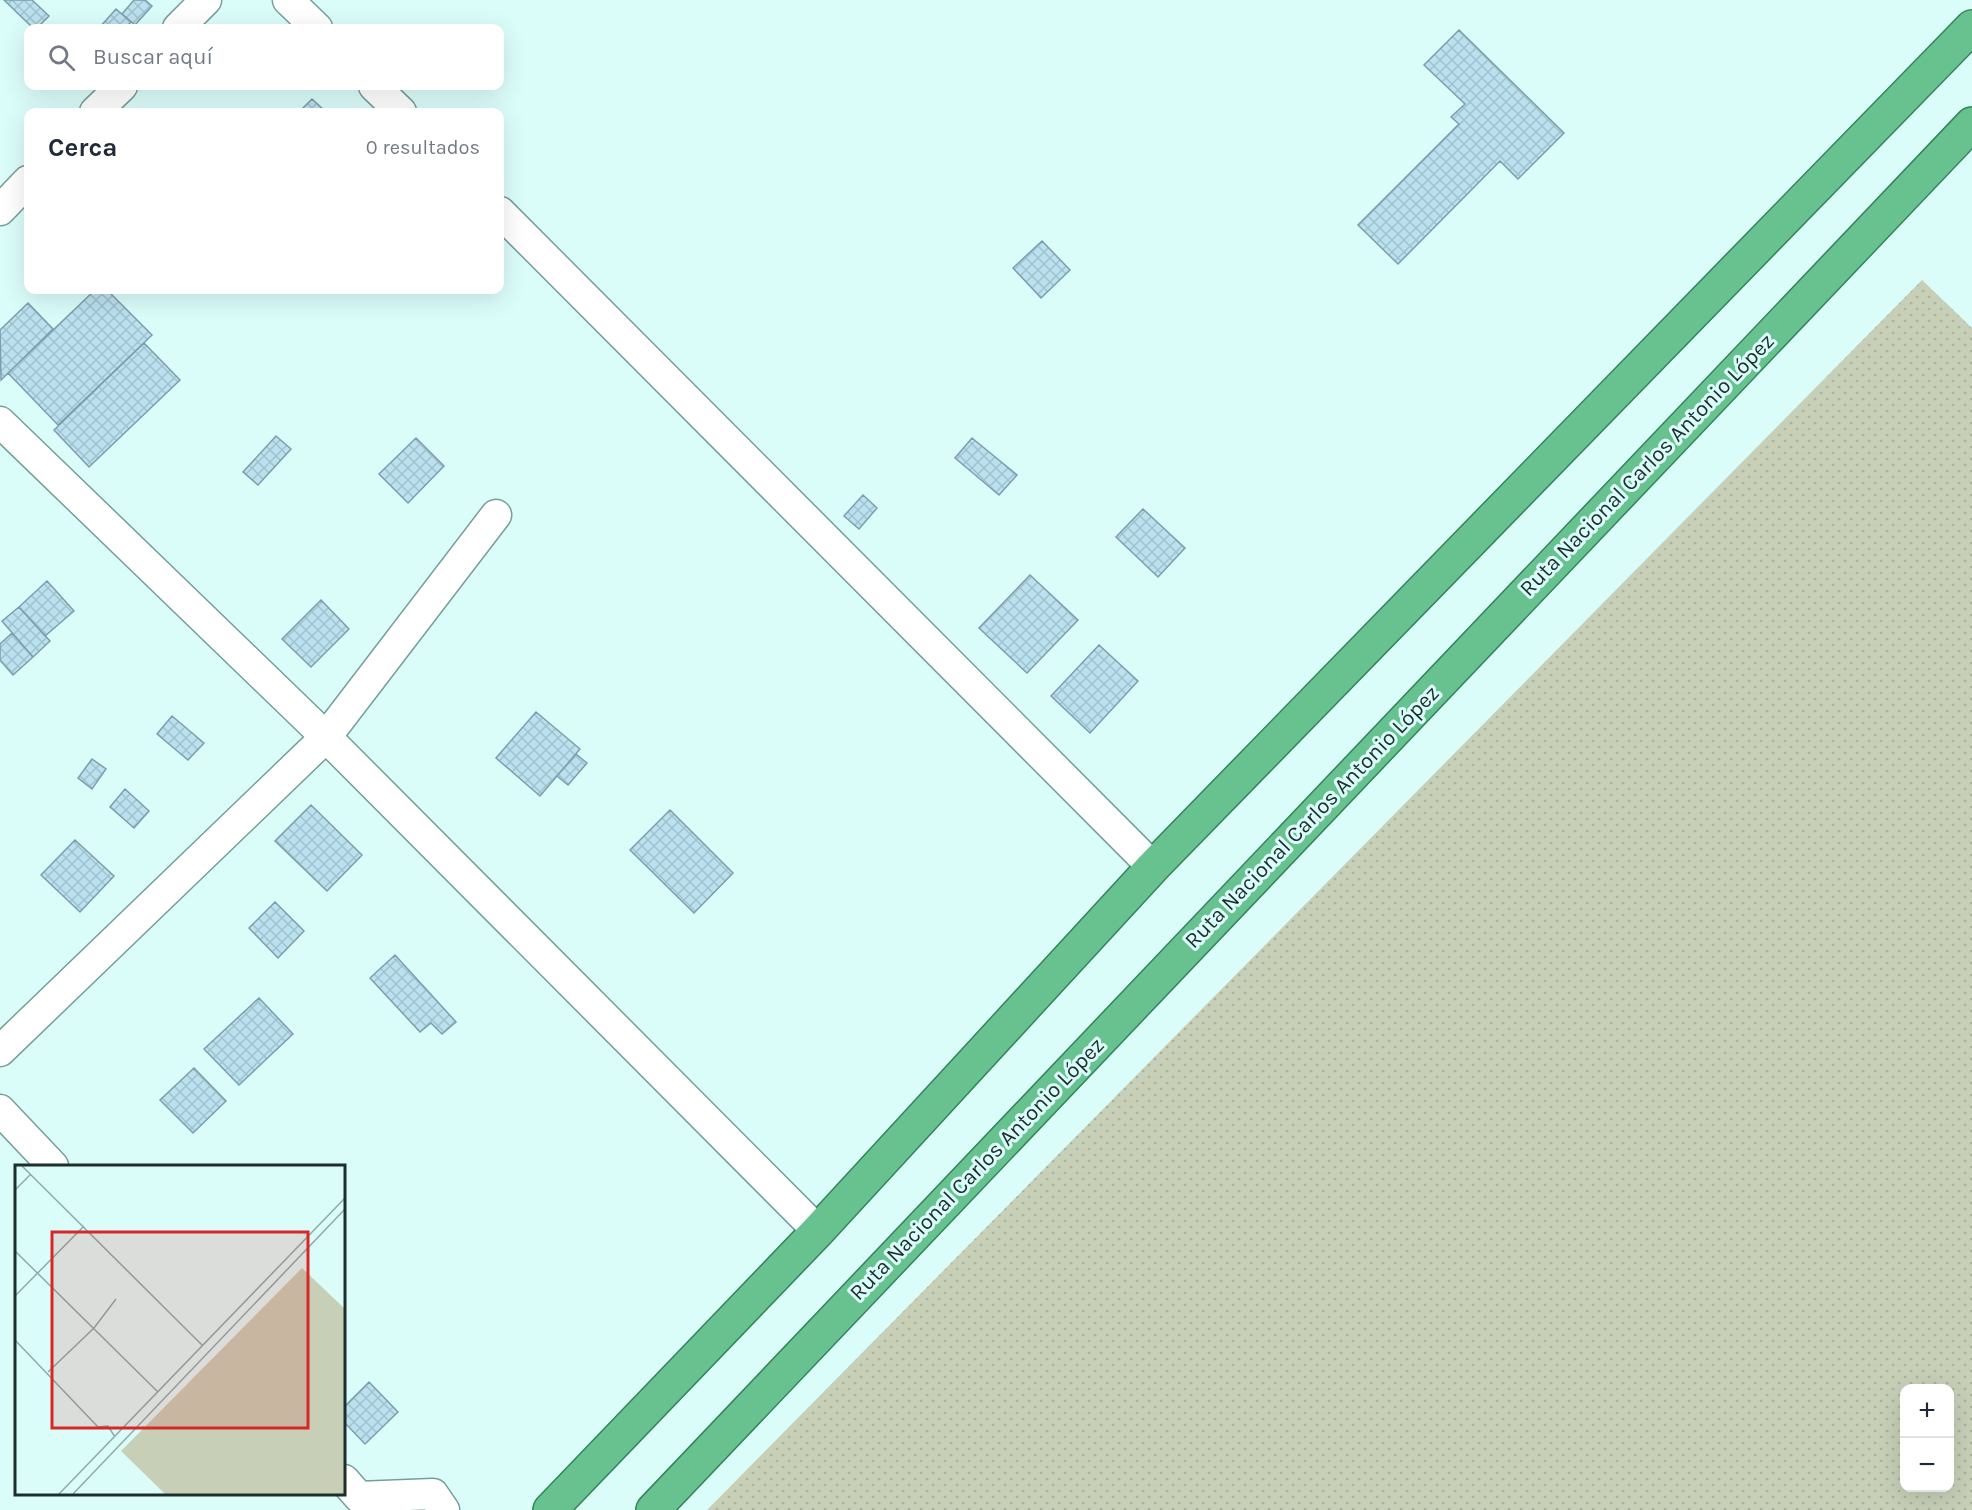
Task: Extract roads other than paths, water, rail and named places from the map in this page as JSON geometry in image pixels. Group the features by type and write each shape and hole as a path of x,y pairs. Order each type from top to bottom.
{"highway":[{"path":"550,1510 818,1231 1153,867 1972,27"},
{"name":"Ruta Nacional Carlos Antonio López","path":"653,1510 1972,124"}],"street":[{"path":"182,24 206,0"},
{"path":"288,0 313,24"},
{"path":"99,108 118,90"},
{"path":"378,90 397,108"},
{"path":"0,210 24,185"},
{"path":"504,216 1153,867"},
{"path":"0,422 326,737 818,1231"},
{"path":"0,1051 326,737 496,514"},
{"path":"0,1110 51,1165"},
{"path":"345,1481 359,1497 433,1494 444,1510"}]}
